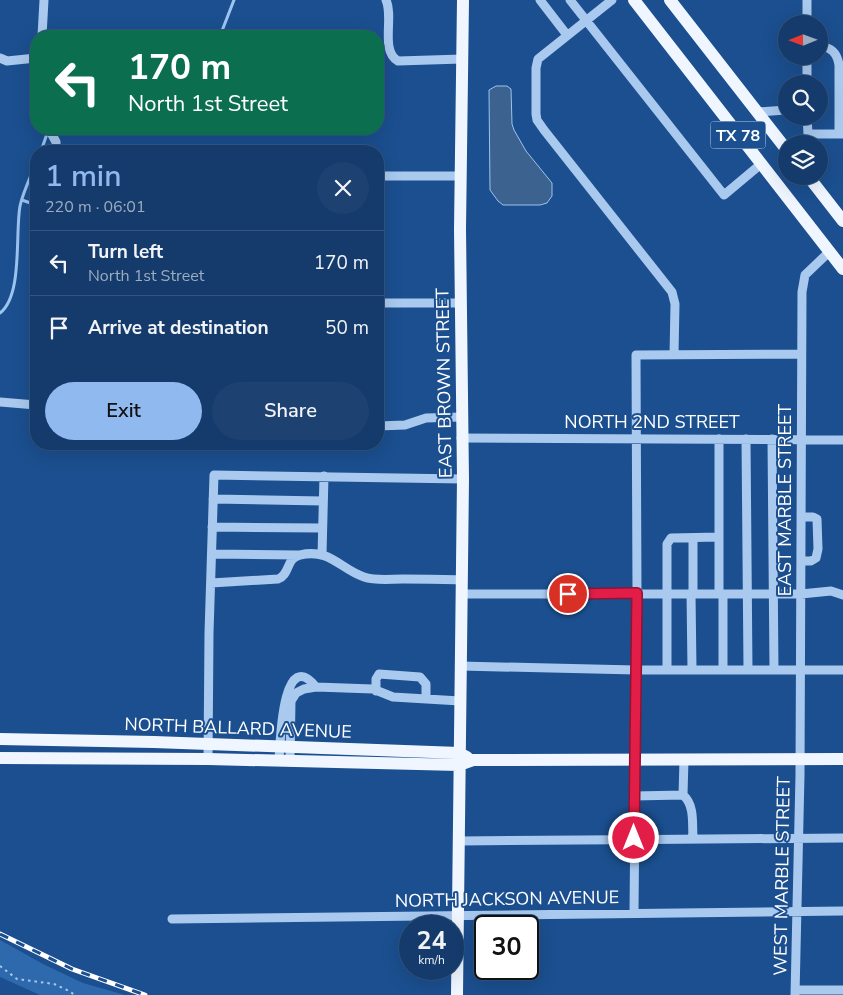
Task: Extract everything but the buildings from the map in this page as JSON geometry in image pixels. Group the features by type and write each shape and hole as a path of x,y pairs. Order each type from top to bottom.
{"main road":[{"name":"EAST BROWN STREET","path":"458,915 463,479 461,176 463,0"},
{"name":"TX 78","path":"634,0 843,269"},
{"name":"TX 78","path":"670,0 678,6 778,138"},
{"path":"815,185 843,221"},
{"name":"NORTH BALLARD AVENUE","path":"0,739 208,743 473,760 843,759"},
{"name":"NORTH BALLARD AVENUE","path":"0,758 285,761 459,759"},
{"name":"EAST BROWN STREET","path":"457,980 457,995"}],"street":[{"path":"42,30 44,0"},
{"path":"386,0 389,6 389,44 391,55 394,58 398,61 462,59"},
{"path":"540,0 567,35"},
{"path":"570,0 724,195 761,164"},
{"path":"612,0 542,55 536,62 537,120 672,292 675,304 674,354"},
{"path":"807,0 807,15"},
{"path":"808,125 808,134 841,134 838,57 828,47"},
{"path":"0,58 7,61 30,59"},
{"path":"758,112 778,111"},
{"path":"384,176 461,176"},
{"name":"EAST MARBLE STREET","path":"800,758 802,282 805,275 829,252"},
{"path":"384,302 461,303"},
{"path":"634,914 637,593 636,355 802,354"},
{"path":"0,402 30,404"},
{"path":"384,426 405,425 426,418 462,417"},
{"name":"NORTH 2ND STREET","path":"462,438 843,440"},
{"path":"719,439 719,537 723,670"},
{"path":"746,439 748,670"},
{"path":"772,440 774,670"},
{"path":"208,759 208,633 214,475 463,479"},
{"path":"322,555 324,476"},
{"path":"213,499 323,500"},
{"path":"801,516 816,519 818,549 814,560 801,561"},
{"path":"212,527 322,528"},
{"path":"667,670 668,541 671,538 719,537"},
{"path":"692,670 693,538"},
{"path":"212,554 322,555 340,563 357,574 372,578 461,580"},
{"path":"211,583 278,579 284,575 292,559 301,555"},
{"path":"461,594 801,594 831,591 843,595"},
{"path":"460,666 636,670 843,670"},
{"path":"376,690 376,679 379,674 420,677 426,684 426,699"},
{"path":"285,761 289,700 296,693 304,689 316,687 376,690 393,697 460,701"},
{"name":"WEST MARBLE STREET","path":"795,992 800,758"},
{"path":"684,759 684,795 689,800 692,812 693,838"},
{"path":"634,796 684,795"},
{"path":"459,841 588,841 634,838 843,838"},
{"name":"NORTH JACKSON AVENUE","path":"464,917 843,911"},
{"name":"NORTH JACKSON AVENUE","path":"172,919 399,917"},
{"path":"795,992 843,990"}],"path":[{"path":"0,966 17,979 54,984 75,995"}],"shaded area":[{"path":"496,86 507,86 511,89 512,124 514,130 526,151 552,183 552,196 547,203 540,205 503,205 490,190 489,90"},
{"path":"0,940 43,964 83,983 125,995 40,995 0,977"}],"waterway":[{"path":"222,30 234,0"},
{"path":"43,145 47,135"},
{"path":"0,313 12,293 17,263 20,206 30,178"},
{"path":"22,200 30,203"}],"railway":[{"path":"0,934 72,969 145,995"}],"route":[{"path":"568,594 637,593 634,838"}]}
